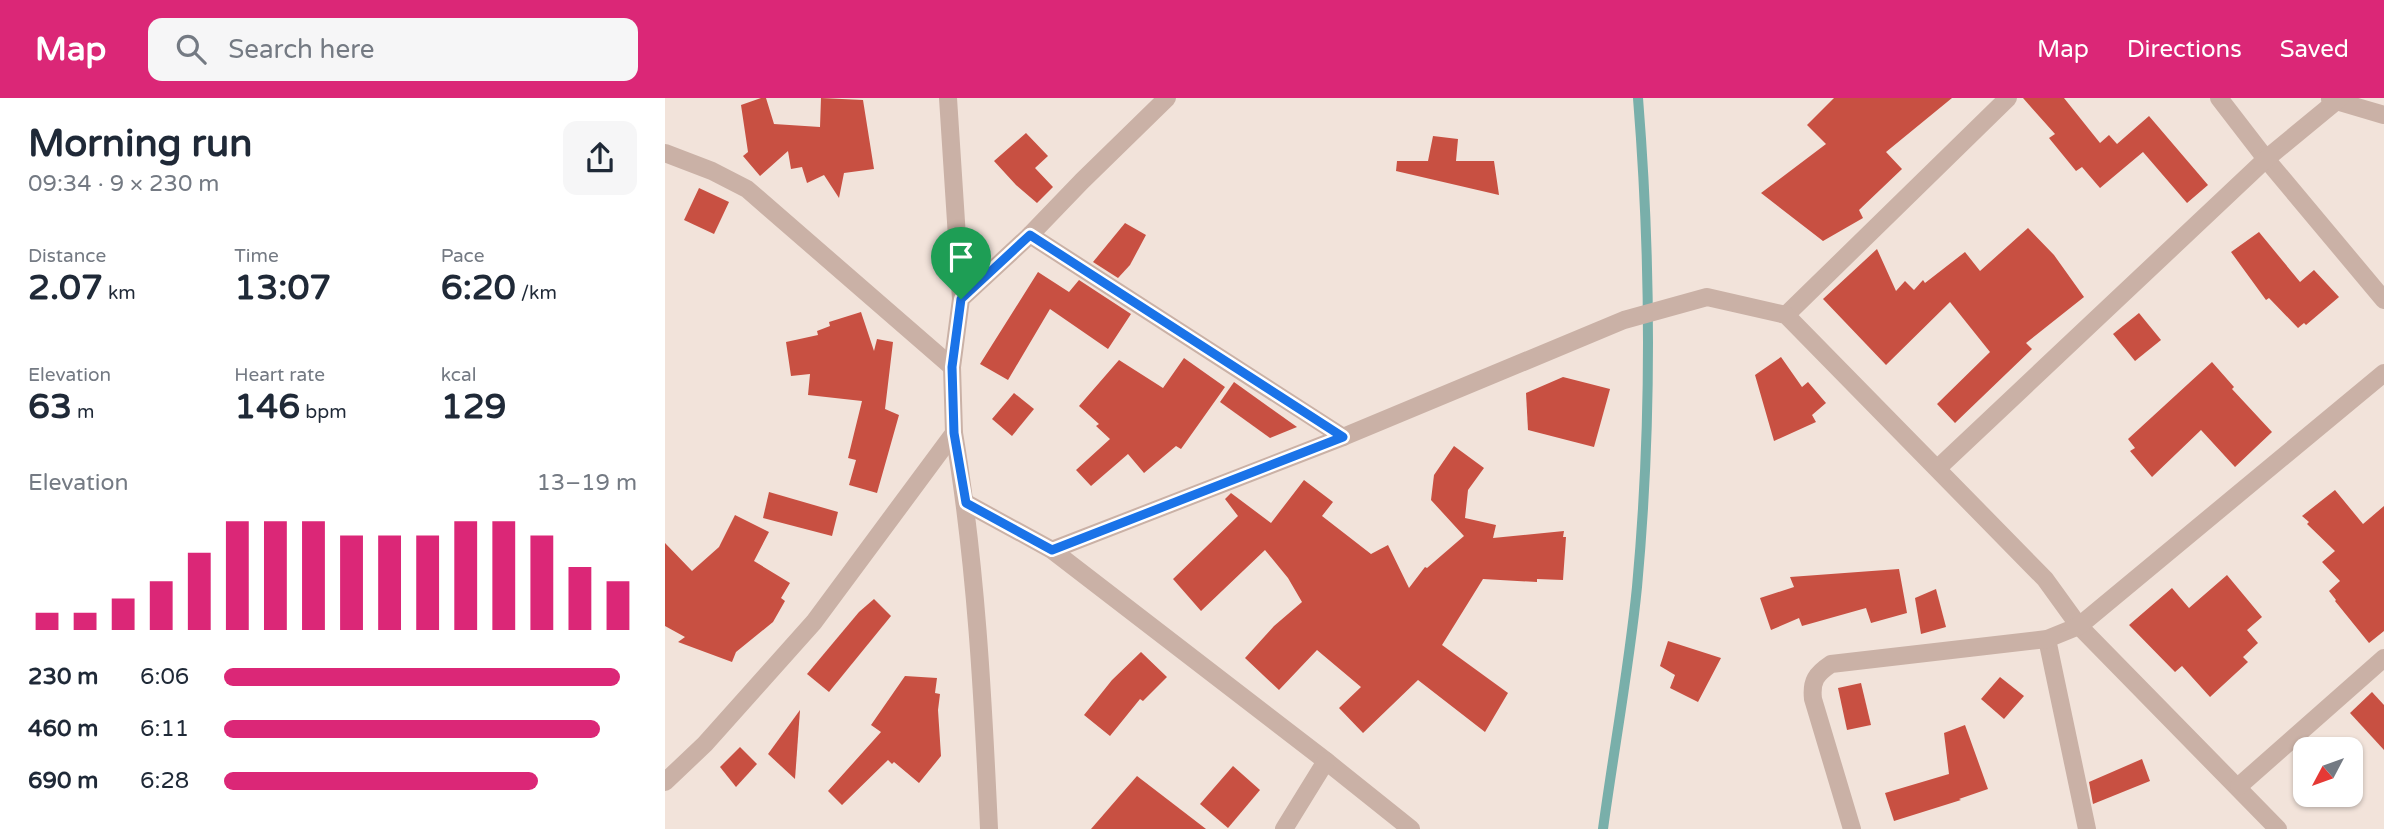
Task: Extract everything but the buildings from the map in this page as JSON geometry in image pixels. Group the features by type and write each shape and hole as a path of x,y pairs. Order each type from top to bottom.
{"street":[{"path":"948,98 961,299 952,367 954,433 966,503 989,829"},
{"path":"961,299 1030,235 1167,98"},
{"path":"1786,316 2008,98"},
{"path":"2219,98 2266,159 2384,300"},
{"path":"1938,468 2266,159 2334,99 2384,115"},
{"path":"665,153 712,171 747,190 952,367"},
{"path":"1030,235 1343,437"},
{"path":"1052,550 1343,437 1624,320 1707,297 1786,316 2045,579 2080,626 2239,786 2278,829"},
{"path":"1852,829 1813,699 1811,684 1818,672 1831,664 2047,639 2080,626 2384,373"},
{"path":"665,782 705,744 814,622 954,433"},
{"path":"966,503 1052,550 1411,829"},
{"path":"2047,639 2087,829"},
{"path":"2239,786 2384,658"},
{"path":"1284,829 1326,761"}],"waterway":[{"path":"1603,829 1634,617 1645,465 1647,281 1638,98"}],"route":[{"path":"1030,235 1343,437 1052,550 966,503 954,433 952,367 961,299 1030,235"}]}
